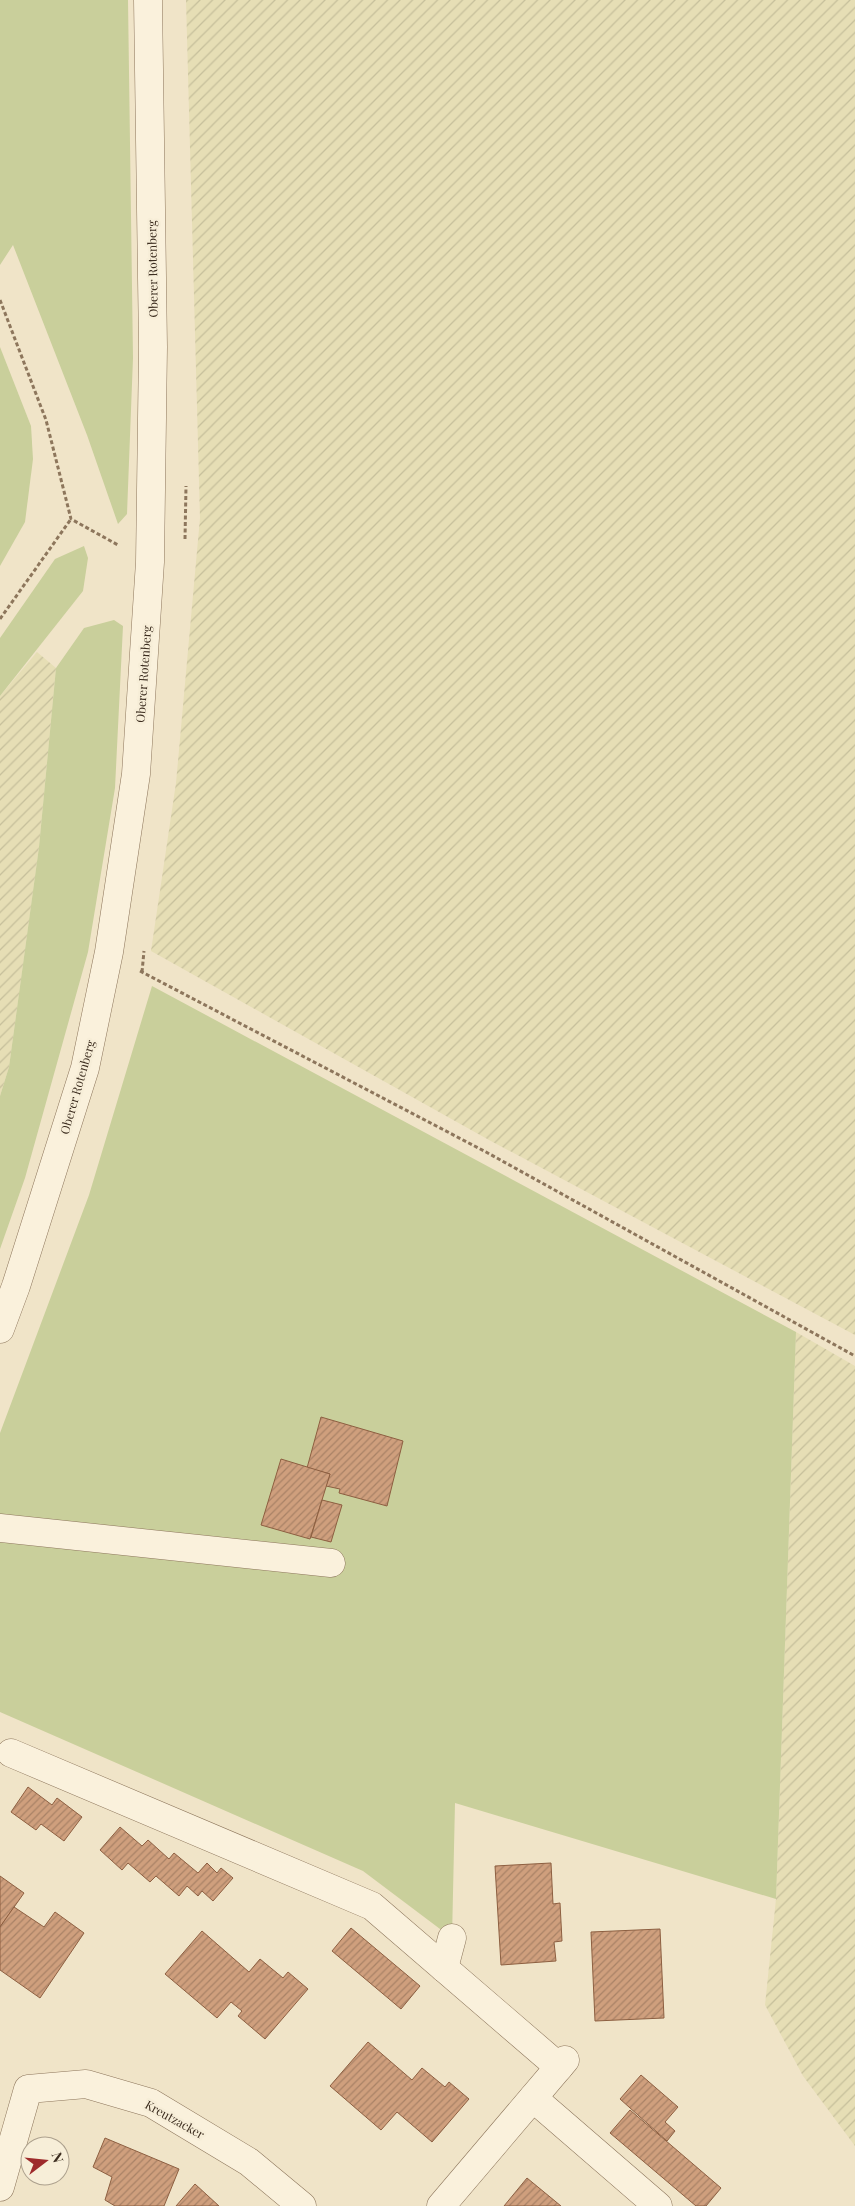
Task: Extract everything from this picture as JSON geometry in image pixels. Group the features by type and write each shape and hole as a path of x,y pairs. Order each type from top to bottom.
{"street":[{"name":"Oberer Rotenberg","path":"0,1329 16,1286 85,1068 109,952 136,774 150,562 153,347 148,0"},
{"path":"0,1528 331,1563"},
{"path":"11,1753 372,1906 444,1968 562,2064 441,2206"},
{"path":"444,1968 452,1938"},
{"name":"Kreutzacker","path":"0,2188 28,2089 86,2084 151,2104 249,2162 302,2206"},
{"path":"533,2098 658,2206"}],"path":[{"path":"0,300 46,420 71,519 150,562"},
{"path":"0,619 71,519"},
{"path":"109,952 486,1152 855,1356"}],"shaded area":[{"path":"186,0 855,0 855,1335 489,1140 151,951 176,783 200,518"},
{"path":"37,652 56,668 39,847 9,1067 0,1096 0,696"},
{"path":"796,1332 855,1366 855,2146 803,2076 765,2005 776,1899"}],"green space":[{"path":"0,0 128,0 133,358 127,514 118,524 87,435 13,245 0,265"},
{"path":"0,347 31,426 33,459 25,522 0,566"},
{"path":"84,546 88,558 83,591 0,696 0,638 55,559"},
{"path":"114,620 123,626 115,788 88,952 25,1178 0,1249 0,1096 9,1067 39,847 56,668 84,628"},
{"path":"152,986 796,1332 776,1899 455,1803 452,1938 363,1871 0,1712 0,1433 89,1195"}],"building":[{"path":"321,1417 403,1441 387,1506 339,1493 340,1489 326,1486 330,1474 307,1468"},
{"path":"281,1459 330,1474 310,1539 261,1525"},
{"path":"322,1500 342,1505 331,1542 311,1537"},
{"path":"28,1787 52,1805 57,1798 82,1817 64,1841 41,1824 36,1830 11,1812"},
{"path":"120,1827 142,1846 148,1840 169,1859 174,1853 198,1873 207,1863 217,1873 221,1868 233,1878 213,1901 202,1891 198,1896 187,1886 179,1896 156,1876 150,1882 128,1863 122,1870 100,1850"},
{"path":"551,1863 553,1904 560,1903 562,1941 554,1942 556,1961 501,1965 495,1866"},
{"path":"0,1876 24,1893 0,1927"},
{"path":"14,1907 44,1927 55,1912 84,1933 40,1998 0,1970 0,1927"},
{"path":"351,1928 420,1986 401,2009 332,1951"},
{"path":"660,1929 664,2018 595,2021 591,1932"},
{"path":"202,1931 249,1972 260,1959 283,1978 288,1972 308,1989 265,2039 238,2016 242,2011 231,2002 217,2018 165,1974"},
{"path":"368,2042 412,2080 422,2068 445,2087 449,2082 469,2099 432,2142 397,2112 381,2130 330,2086"},
{"path":"641,2075 678,2107 665,2122 675,2131 667,2141 620,2099"},
{"path":"630,2110 721,2188 706,2206 696,2206 610,2133"},
{"path":"105,2138 179,2169 164,2206 115,2206 105,2200 112,2177 93,2167"},
{"path":"527,2178 561,2206 504,2206"},
{"path":"195,2184 219,2206 176,2206"}]}
